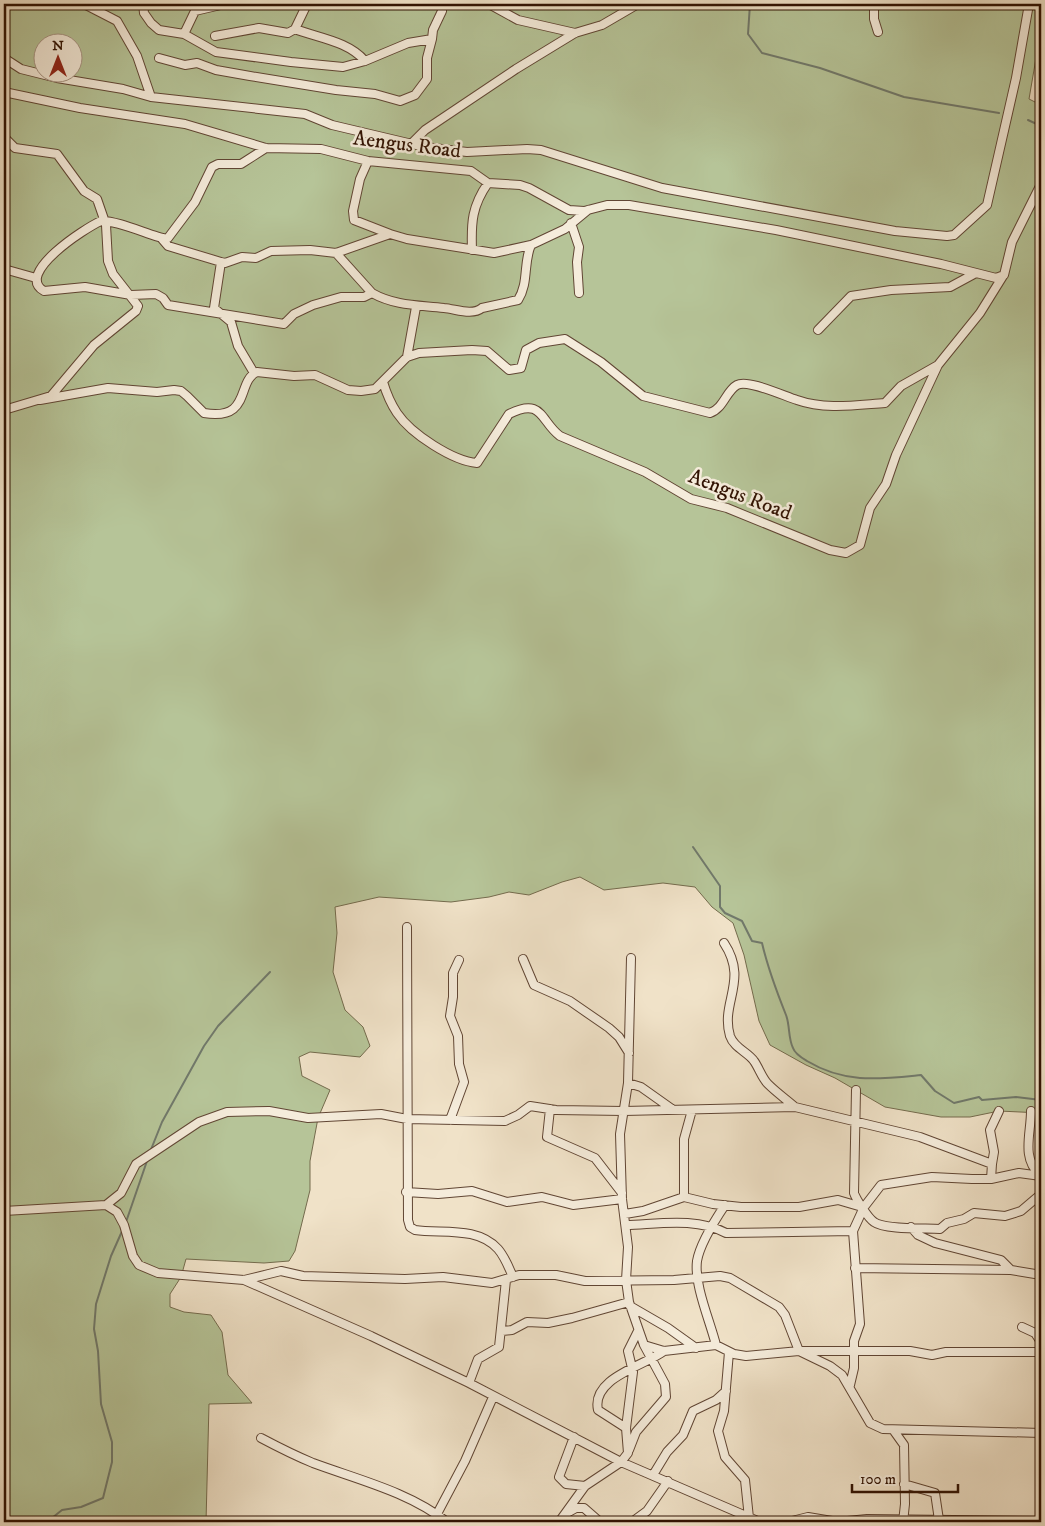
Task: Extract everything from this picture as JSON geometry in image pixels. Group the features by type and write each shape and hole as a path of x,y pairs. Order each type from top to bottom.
{"street":[{"path":"84,4 117,22 137,56 151,98"},
{"path":"143,4 148,18 159,30 184,34 216,52 243,56 343,67 365,61 408,42 432,39"},
{"path":"184,34 195,11 225,4"},
{"path":"295,30 307,4"},
{"path":"489,4 518,20 575,33"},
{"path":"411,144 434,124 516,69 575,33 602,25 638,4"},
{"path":"874,4 874,19 878,32"},
{"path":"4,58 21,68 40,74 123,90 151,98 305,114 332,125 411,144 467,152 541,150 662,188 895,232 954,235 987,205 1016,78 1029,4"},
{"path":"159,58 185,65 196,63 231,73 336,90 375,94 400,101 415,95 427,78 433,30 442,11"},
{"path":"215,36 259,28 280,33 288,33 295,30 317,35 356,50 365,61"},
{"name":"Aengus Road","path":"4,92 80,108 185,124 266,148 321,149 368,161 471,171 488,183 520,185 536,191 569,210 588,210 607,205 628,205 715,219 941,264 974,274 996,278 1004,275"},
{"path":"4,137 15,148 52,153 61,158 84,191 97,199 105,221 108,261 120,286 131,295 138,306 136,311 94,345 63,379 55,392 40,400"},
{"path":"162,240 168,238 174,232 194,202 212,167 218,164 241,164 266,148"},
{"path":"368,161 360,180 353,211 354,220 407,239 494,253 531,246 559,232 588,210"},
{"path":"472,250 471,221 479,196 488,183"},
{"name":"Aengus Road","path":"382,382 398,414 405,422 441,450 460,461 477,463 509,414 534,409 542,412 552,430 560,436 644,472 691,499 727,508 830,550 846,553 860,545 870,508 886,484 896,455 938,365 980,313 1004,275 1012,242 1041,184"},
{"path":"372,293 364,297 341,297 313,305 294,314 284,324 251,317 222,316 168,305 164,298 156,294 131,295 85,287 44,291 37,285 36,278 52,254 97,222 105,221 132,226 162,240 168,246 225,263 242,257 256,258 271,251 336,253 390,234"},
{"path":"571,224 579,247 577,262 579,293"},
{"path":"336,253 372,293 393,302 462,312 478,311 482,308 518,300 525,283 525,264 531,246"},
{"path":"221,262 214,304 217,312 230,322 238,346 254,373"},
{"path":"4,269 36,278"},
{"path":"818,330 850,296 891,290 950,287 974,274"},
{"path":"407,357 416,306"},
{"path":"4,410 40,400 108,388 158,392 181,391 200,410 215,413 232,410 238,405 254,373 262,371 294,376 315,375 348,390 361,391 375,389 407,357 435,351 487,351 509,370 516,370 521,368 526,350 539,343 565,339 601,362 643,396 710,413 716,410 736,386 743,384 755,386 809,405 843,407 885,403 901,386 938,365"},
{"path":"407,927 406,1192 410,1226 426,1232 469,1233 492,1244 503,1256 510,1278 499,1346 478,1359 469,1384"},
{"path":"724,943 731,953 735,966 735,986 728,1024 731,1038 740,1051 753,1060 768,1084 781,1093 795,1108"},
{"path":"522,958 534,985 565,998 609,1028 619,1037 629,1053"},
{"path":"559,1522 585,1486 621,1462 629,1450 636,1432 666,1397 665,1384 638,1331 629,1304 626,1280 628,1246 622,1196 620,1134 628,1082 631,958"},
{"path":"450,1120 464,1082 460,1064 458,1036 450,1016 453,997 453,973 459,960"},
{"path":"628,1082 641,1088 673,1110"},
{"path":"856,1090 854,1121 856,1174 854,1193 874,1222 940,1229 947,1224 964,1219 974,1213 1005,1216 1021,1212 1041,1194"},
{"path":"106,1206 122,1194 136,1164 199,1122 227,1112 268,1112 308,1118 381,1114 407,1119 505,1120 518,1115 530,1106 550,1109 624,1111 795,1108 920,1137 992,1164"},
{"path":"550,1109 547,1137 595,1158 622,1196"},
{"path":"684,1197 684,1139 692,1110"},
{"path":"991,1178 994,1152 990,1130 999,1111"},
{"path":"1031,1111 1028,1149 1030,1162 1041,1177"},
{"path":"850,1385 855,1352 854,1341 860,1324 853,1230 864,1208 881,1185 932,1177 991,1178 1019,1174 1041,1177"},
{"path":"406,1192 441,1194 472,1192 507,1202 542,1197 573,1205 622,1196"},
{"path":"625,1214 644,1211 684,1197 725,1206 799,1207 838,1200 864,1208"},
{"path":"4,1211 106,1206 117,1212 124,1225 133,1256 139,1264 158,1273 244,1280 281,1271 312,1277 405,1280 443,1277 492,1284 510,1278 538,1274 585,1281 730,1278 772,1301 785,1315 799,1352 830,1366 842,1375 850,1385 870,1423 894,1431 984,1430 1041,1433"},
{"path":"716,1345 697,1278 697,1260 711,1225 725,1206"},
{"path":"626,1226 671,1223 711,1225 726,1233 853,1230"},
{"path":"911,1226 918,1235 935,1243 1000,1260 1011,1270"},
{"path":"855,1268 1011,1270 1041,1274"},
{"path":"244,1280 371,1336 621,1462 760,1522"},
{"path":"502,1331 512,1330 527,1322 548,1323 629,1304 696,1348"},
{"path":"1022,1327 1035,1333 1041,1342"},
{"path":"629,1450 626,1428 632,1369 628,1351 638,1331"},
{"path":"644,1345 664,1351 716,1345 729,1352 753,1356 799,1352 910,1351 932,1354 946,1352 1041,1352"},
{"path":"626,1428 597,1407 603,1387 611,1379 652,1360 664,1351"},
{"path":"729,1352 726,1392 718,1431 726,1460 745,1480 749,1518"},
{"path":"653,1475 666,1452 683,1435 693,1411 697,1407 716,1400 726,1392"},
{"path":"437,1514 493,1397"},
{"path":"894,1431 904,1445 903,1521"},
{"path":"574,1437 559,1477 566,1484 585,1486"},
{"path":"261,1438 312,1463 385,1489 437,1514 447,1522"},
{"path":"632,1522 647,1511 668,1481"},
{"path":"904,1484 935,1493 939,1520"},
{"path":"564,1515 576,1508 584,1508 600,1522"},
{"path":"788,1522 808,1517 838,1522 939,1520 1041,1521"}],"green space":[{"path":"4,4 1041,4 1041,29 1029,99 1041,105 1041,1113 999,1111 970,1117 941,1117 885,1107 835,1078 806,1065 770,1045 759,1021 744,955 733,923 712,907 695,887 663,883 604,890 580,877 529,895 509,892 489,897 451,902 379,897 335,907 337,933 333,972 345,1010 363,1027 370,1046 360,1057 310,1052 299,1057 302,1076 330,1090 318,1118 310,1161 310,1190 295,1251 289,1261 264,1263 186,1259 181,1277 170,1294 170,1307 184,1312 211,1315 222,1332 228,1375 252,1403 209,1404 206,1522 4,1522"}],"waterway":[{"path":"750,4 748,34 762,53 820,68 904,97 999,113"},
{"path":"1028,120 1041,126"},
{"path":"693,847 720,886 720,907 725,913 742,921 752,941 762,943 772,979 787,1019 791,1044 795,1052 801,1057 821,1068 849,1077 891,1078 921,1075 935,1091 954,1103 979,1097 982,1100 1016,1097 1041,1100"},
{"path":"150,1152 162,1122 204,1046 218,1026 270,972"},
{"path":"126,1222 147,1161"},
{"path":"47,1522 62,1510 81,1507 103,1498 112,1462 112,1442 101,1404 98,1351 94,1329 96,1304 111,1256 123,1229"}]}
